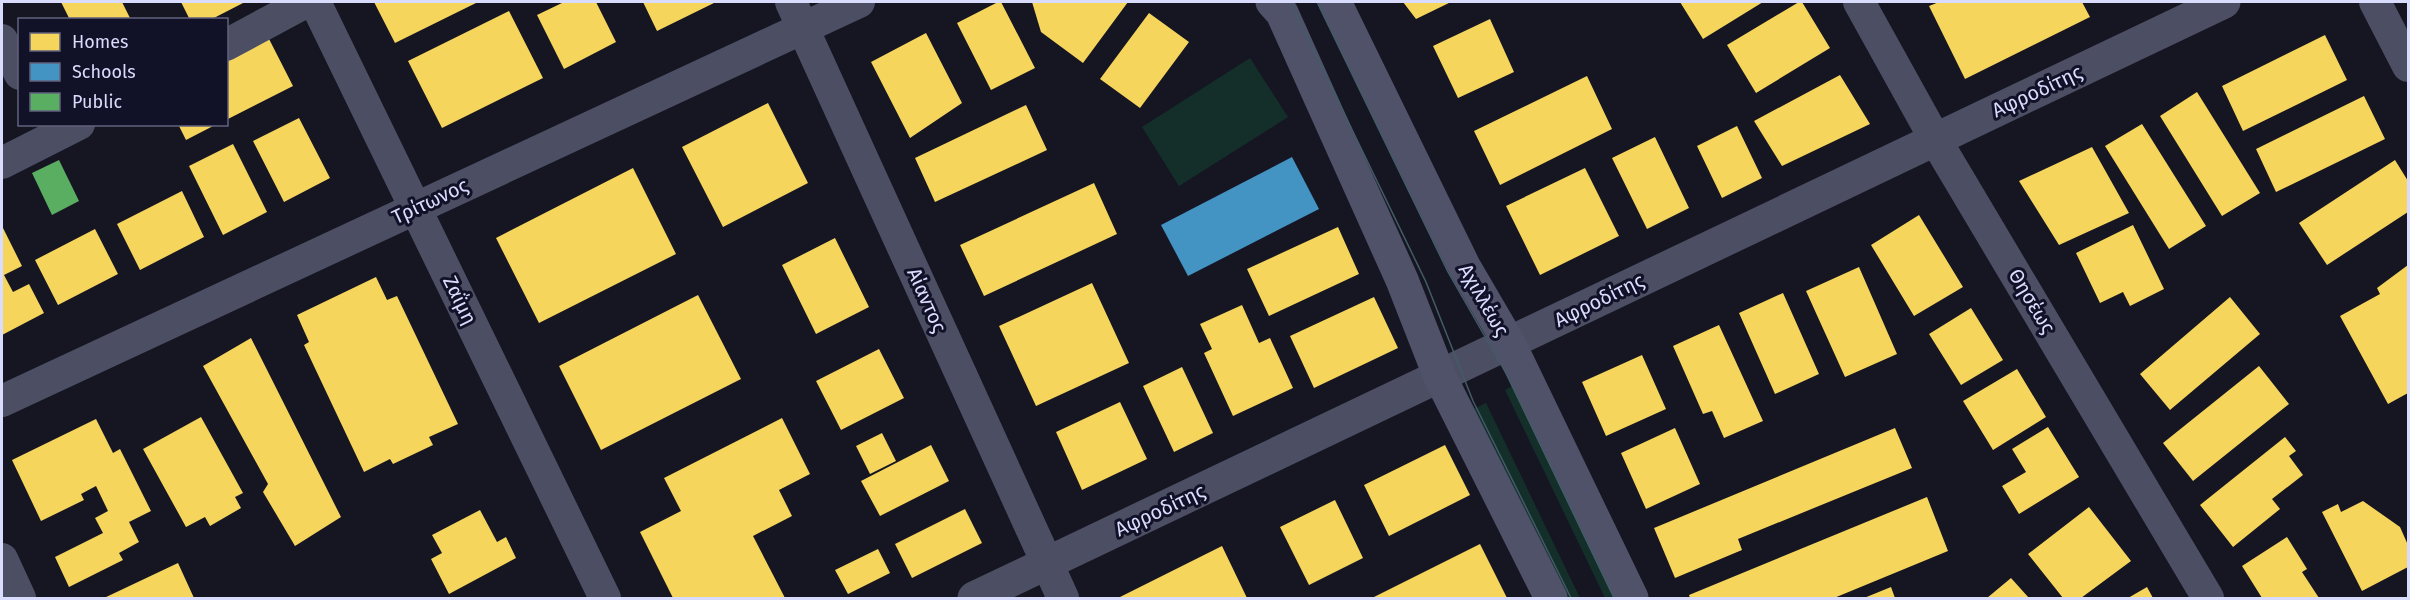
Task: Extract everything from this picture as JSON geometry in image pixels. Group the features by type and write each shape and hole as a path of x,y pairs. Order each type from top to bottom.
{"main road":[{"path":"1272,2 1282,13 1402,280 1440,377 1551,598"},
{"name":"Αχιλλέως","path":"1335,2 1464,266 1509,343 1632,598"}],"street":[{"path":"228,44 306,2"},
{"name":"Ζαΐμη","path":"315,2 605,598"},
{"name":"Τρίτωνος","path":"2,401 415,208 798,14 859,2"},
{"name":"Θησέως","path":"1859,2 1935,139 2208,598"},
{"name":"Αφροδίτης","path":"974,598 2224,2"},
{"path":"2375,2 2409,66"},
{"name":"Αίαντος","path":"798,14 1063,598"},
{"path":"2,40 18,70"},
{"path":"2,164 59,129"},
{"path":"2,559 20,598"}],"green space":[{"path":"1250,58 1288,117 1179,186 1142,127"},
{"path":"1516,384 1620,598 1605,598 1505,390"},
{"path":"1486,403 1580,598 1565,598 1471,410"}],"building: Homes":[{"path":"61,2 122,2 130,18 69,18"},
{"path":"181,2 245,2 214,18 189,18"},
{"path":"374,2 478,2 395,43"},
{"path":"564,2 596,2 616,42 564,69 537,15"},
{"path":"643,2 716,2 657,31"},
{"path":"1001,2 1035,68 991,90 957,23"},
{"path":"1032,2 1128,2 1083,63 1041,32"},
{"path":"1403,2 1451,2 1416,19"},
{"path":"1680,2 1763,2 1703,39"},
{"path":"1802,2 1830,48 1756,93 1727,45"},
{"path":"1939,2 2082,2 2090,17 1965,79 1929,6"},
{"path":"509,11 543,78 442,128 408,61"},
{"path":"1149,13 1189,42 1140,108 1100,79"},
{"path":"1490,19 1514,72 1458,98 1433,46"},
{"path":"926,33 962,103 910,138 871,62"},
{"path":"2325,35 2347,80 2243,131 2222,86"},
{"path":"268,37 293,86 228,119 228,57"},
{"path":"1840,75 1870,124 1782,166 1754,121"},
{"path":"1587,76 1612,129 1500,185 1474,131"},
{"path":"2197,92 2260,193 2222,216 2160,116"},
{"path":"2364,96 2385,139 2276,192 2256,149"},
{"path":"768,103 808,183 723,227 682,147"},
{"path":"1026,105 1047,150 935,202 915,158"},
{"path":"299,118 330,178 284,202 253,141"},
{"path":"2142,124 2206,226 2169,249 2105,146"},
{"path":"179,126 213,126 186,140"},
{"path":"1737,126 1762,178 1722,198 1697,146"},
{"path":"1655,137 1689,208 1647,229 1612,158"},
{"path":"233,144 267,212 223,235 189,166"},
{"path":"2092,147 2129,213 2059,245 2019,181"},
{"path":"2395,160 2408,181 2408,212 2327,265 2299,223"},
{"path":"633,168 676,254 539,323 496,238"},
{"path":"1585,168 1619,236 1540,275 1506,206"},
{"path":"1094,183 1117,234 984,296 960,245"},
{"path":"182,191 204,237 140,270 117,224"},
{"path":"1919,215 1963,287 1914,316 1871,245"},
{"path":"2133,225 2164,289 2130,306 2123,292 2100,303 2076,253"},
{"path":"2,226 22,266 4,275 13,292 29,284 44,313 2,335"},
{"path":"1338,227 1359,274 1269,316 1247,269"},
{"path":"95,229 118,274 58,305 35,260"},
{"path":"835,238 869,307 816,334 782,265"},
{"path":"2408,265 2408,393 2388,404 2340,316 2380,294 2377,288"},
{"path":"1859,267 1897,354 1845,377 1806,291"},
{"path":"376,277 387,300 397,296 458,424 429,437 433,445 393,464 390,459 364,472 304,345 309,342 297,315"},
{"path":"1092,283 1129,363 1036,406 999,326"},
{"path":"1783,293 1819,374 1775,394 1739,313"},
{"path":"698,295 741,379 601,450 559,366"},
{"path":"1374,297 1398,348 1314,388 1290,336"},
{"path":"2230,297 2260,334 2170,410 2140,374"},
{"path":"1242,305 1259,343 1270,338 1293,388 1233,416 1204,353 1212,349 1200,324"},
{"path":"1971,308 2003,360 1961,385 1929,334"},
{"path":"1719,325 1763,421 1724,438 1712,411 1703,414 1673,346"},
{"path":"251,338 341,517 295,546 263,492 268,484 203,366"},
{"path":"879,349 904,398 841,430 816,381"},
{"path":"1642,355 1666,409 1606,436 1582,382"},
{"path":"2259,366 2289,404 2193,481 2163,443"},
{"path":"1182,367 1213,433 1174,452 1143,386"},
{"path":"2017,369 2046,417 1993,450 1963,401"},
{"path":"1120,402 1147,459 1082,490 1056,432"},
{"path":"201,417 243,493 235,497 241,508 210,526 205,517 186,527 143,449"},
{"path":"782,418 810,474 779,490 792,516 753,536 785,598 673,598 640,532 681,511 664,478"},
{"path":"96,419 113,453 120,449 151,511 129,522 139,542 119,553 123,560 69,587 55,557 103,533 95,518 108,511 96,486 81,494 84,500 41,521 12,460"},
{"path":"2048,427 2079,477 2019,514 2002,486 2026,472 2012,449"},
{"path":"1675,428 1700,484 1646,509 1621,453"},
{"path":"1895,428 1912,468 1738,539 1742,550 1675,578 1654,528"},
{"path":"882,433 896,461 870,474 856,446"},
{"path":"2285,437 2296,451 2289,456 2303,475 2272,499 2280,509 2233,547 2200,505"},
{"path":"931,445 949,481 880,516 861,481"},
{"path":"1445,445 1470,495 1389,536 1364,485"},
{"path":"1927,497 1948,551 1834,598 1690,598 1689,595"},
{"path":"1335,500 1363,558 1309,585 1280,527"},
{"path":"2363,501 2400,527 2408,545 2408,567 2362,591 2322,512 2338,504 2341,512"},
{"path":"2089,507 2131,561 2081,598 2063,598 2028,554"},
{"path":"965,509 982,543 912,578 895,544"},
{"path":"480,510 497,542 506,537 516,558 449,594 431,559 442,553 432,535"},
{"path":"2287,537 2307,569 2302,572 2319,598 2262,598 2242,566"},
{"path":"1480,544 1507,598 1372,598"},
{"path":"1222,546 1247,598 1120,597"},
{"path":"878,549 890,573 848,594 835,570"},
{"path":"178,563 194,598 104,598"},
{"path":"2011,578 2029,598 1987,598"},
{"path":"1891,587 1895,598 1864,598"},
{"path":"2147,587 2153,598 2128,598"}],"building: Schools":[{"path":"1292,157 1319,209 1188,276 1161,225"}],"building: Public":[{"path":"59,160 79,201 52,215 32,173"}],"tram line":[{"path":"1290,2 1426,282 1473,401 1571,598"},
{"path":"1317,2 1448,272 1507,375 1614,598"}]}
